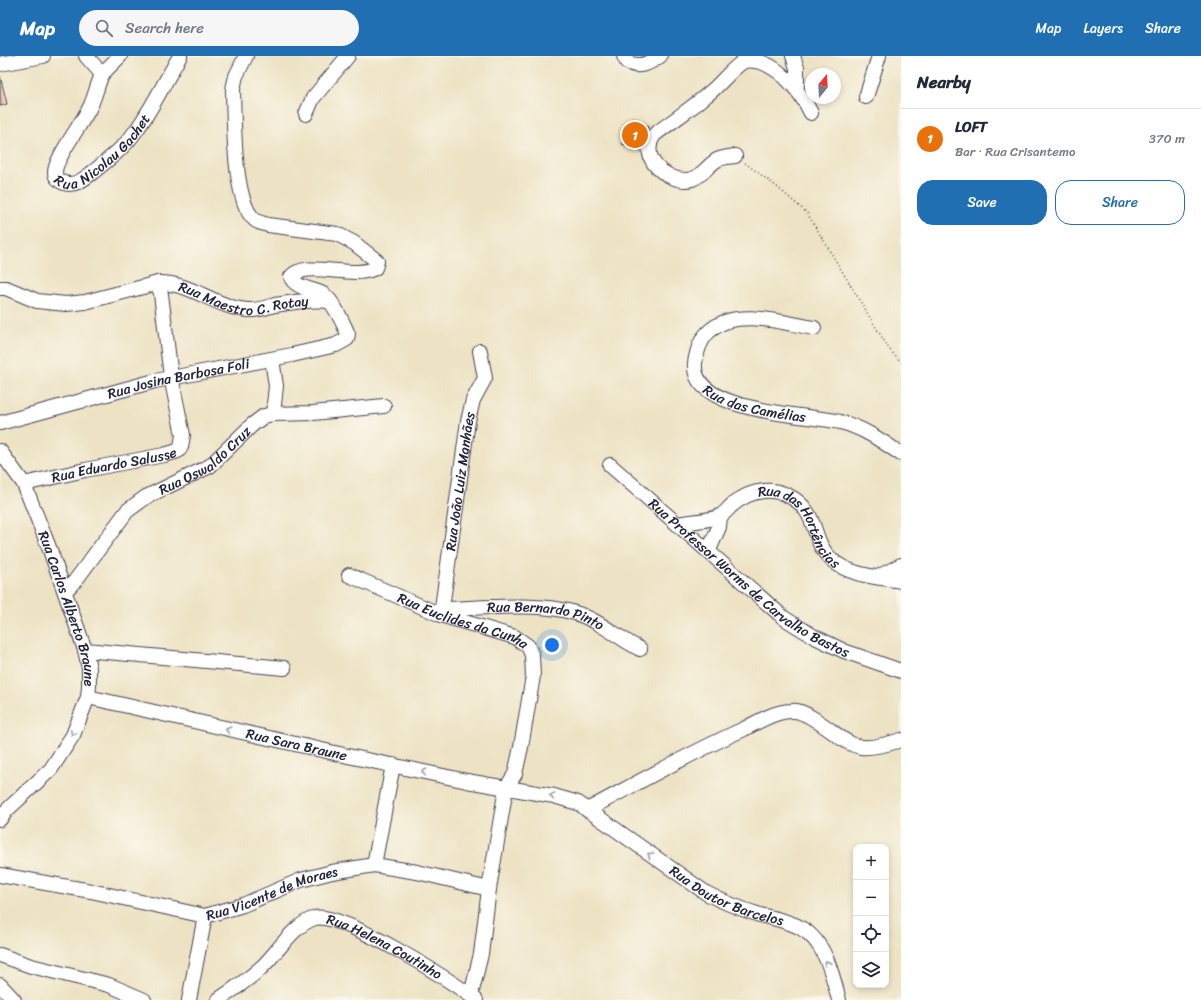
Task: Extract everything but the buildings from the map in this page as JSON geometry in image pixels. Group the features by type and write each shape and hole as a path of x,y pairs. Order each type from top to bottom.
{"street":[{"path":"0,64 43,56"},
{"path":"86,56 102,74 120,56"},
{"name":"Rua Nicolau Gachet","path":"102,74 92,104 62,153 55,170 56,176 68,184 75,184 93,172 113,156 135,132 180,56"},
{"path":"246,56 236,76 233,90 237,175 242,195 250,215 257,222 275,226 337,234 354,242 377,261 375,268 367,271 354,272 311,270 300,272 291,276 291,280 295,283 318,292 330,300"},
{"path":"306,114 313,98 348,56"},
{"path":"624,56 627,62 637,66 649,63 660,56"},
{"path":"793,56 797,68 797,86"},
{"path":"866,97 880,56"},
{"path":"735,156 718,160 694,179 686,180 668,175 659,170 654,165 648,148 650,140 654,135 709,94 740,64 748,59 758,57 775,62 797,86 811,113"},
{"name":"Rua Maestro C. Rotay","path":"0,288 6,288 37,301 66,304 85,302 158,283 178,284 228,306 248,310 257,310 302,302 330,300"},
{"name":"Rua Eduardo Salusse","path":"24,484 178,451 183,442 183,435 171,377 161,294 158,283"},
{"name":"Rua Josina Barbosa Foli","path":"0,423 171,377 272,359 343,343 348,336 330,300"},
{"name":"Rua das Camélias","path":"814,328 744,318 731,318 723,321 706,333 700,342 696,361 696,377 702,387 713,395 733,404 840,422 881,440 901,454"},
{"name":"Rua João Luiz Manhães","path":"442,612 469,415 473,400 485,378 480,351"},
{"path":"272,359 276,386 273,414"},
{"name":"Rua Oswaldo Cruz","path":"65,590 75,581 127,511 146,497 210,466 252,425 264,416 273,414 313,413 384,406"},
{"name":"Rua Carlos Alberto Braune","path":"0,451 24,484 65,590 89,668 88,697 73,735 51,769 7,810 0,819"},
{"name":"Rua Professor Worms de Carvalho Bastos","path":"610,465 709,550 784,618 813,636 844,651 901,671"},
{"name":"Rua das Hortências","path":"678,524 720,516 744,496 764,490 781,493 793,498 807,510 819,542 825,554 833,562 850,571 901,581"},
{"path":"709,550 719,527 720,516"},
{"path":"878,577 901,565"},
{"name":"Rua Euclides da Cunha","path":"349,575 442,612 515,637 528,646 532,655 533,676 522,747 515,774 506,788"},
{"name":"Rua Bernardo Pinto","path":"442,612 534,608 566,611 584,616 640,648"},
{"path":"84,650 284,668"},
{"name":"Rua Sara Braune","path":"88,697 393,765 568,799 578,803 587,810"},
{"path":"587,810 720,739 780,712 793,710 803,712 854,746 866,748 881,746 901,740"},
{"path":"374,865 393,765"},
{"path":"474,998 489,888 506,788"},
{"name":"Rua Doutor Barcelos","path":"587,810 706,893 726,903 802,928 812,937 823,953 833,976 839,1000"},
{"name":"Rua Vicente de Moraes","path":"0,876 91,892 205,916 243,905 301,880 332,872 374,865 417,872 489,888"},
{"path":"189,1000 205,916"},
{"name":"Rua Helena Coutinho","path":"218,1000 261,968 298,929 308,922 320,918 352,927 414,958 474,998"},
{"path":"0,955 26,964 109,985 144,1000"},
{"path":"0,985 14,1000"}],"path":[{"path":"735,156 776,186 807,213 889,348 901,362"}],"place":[{"name":"LOFT","path":"635,135"}]}
